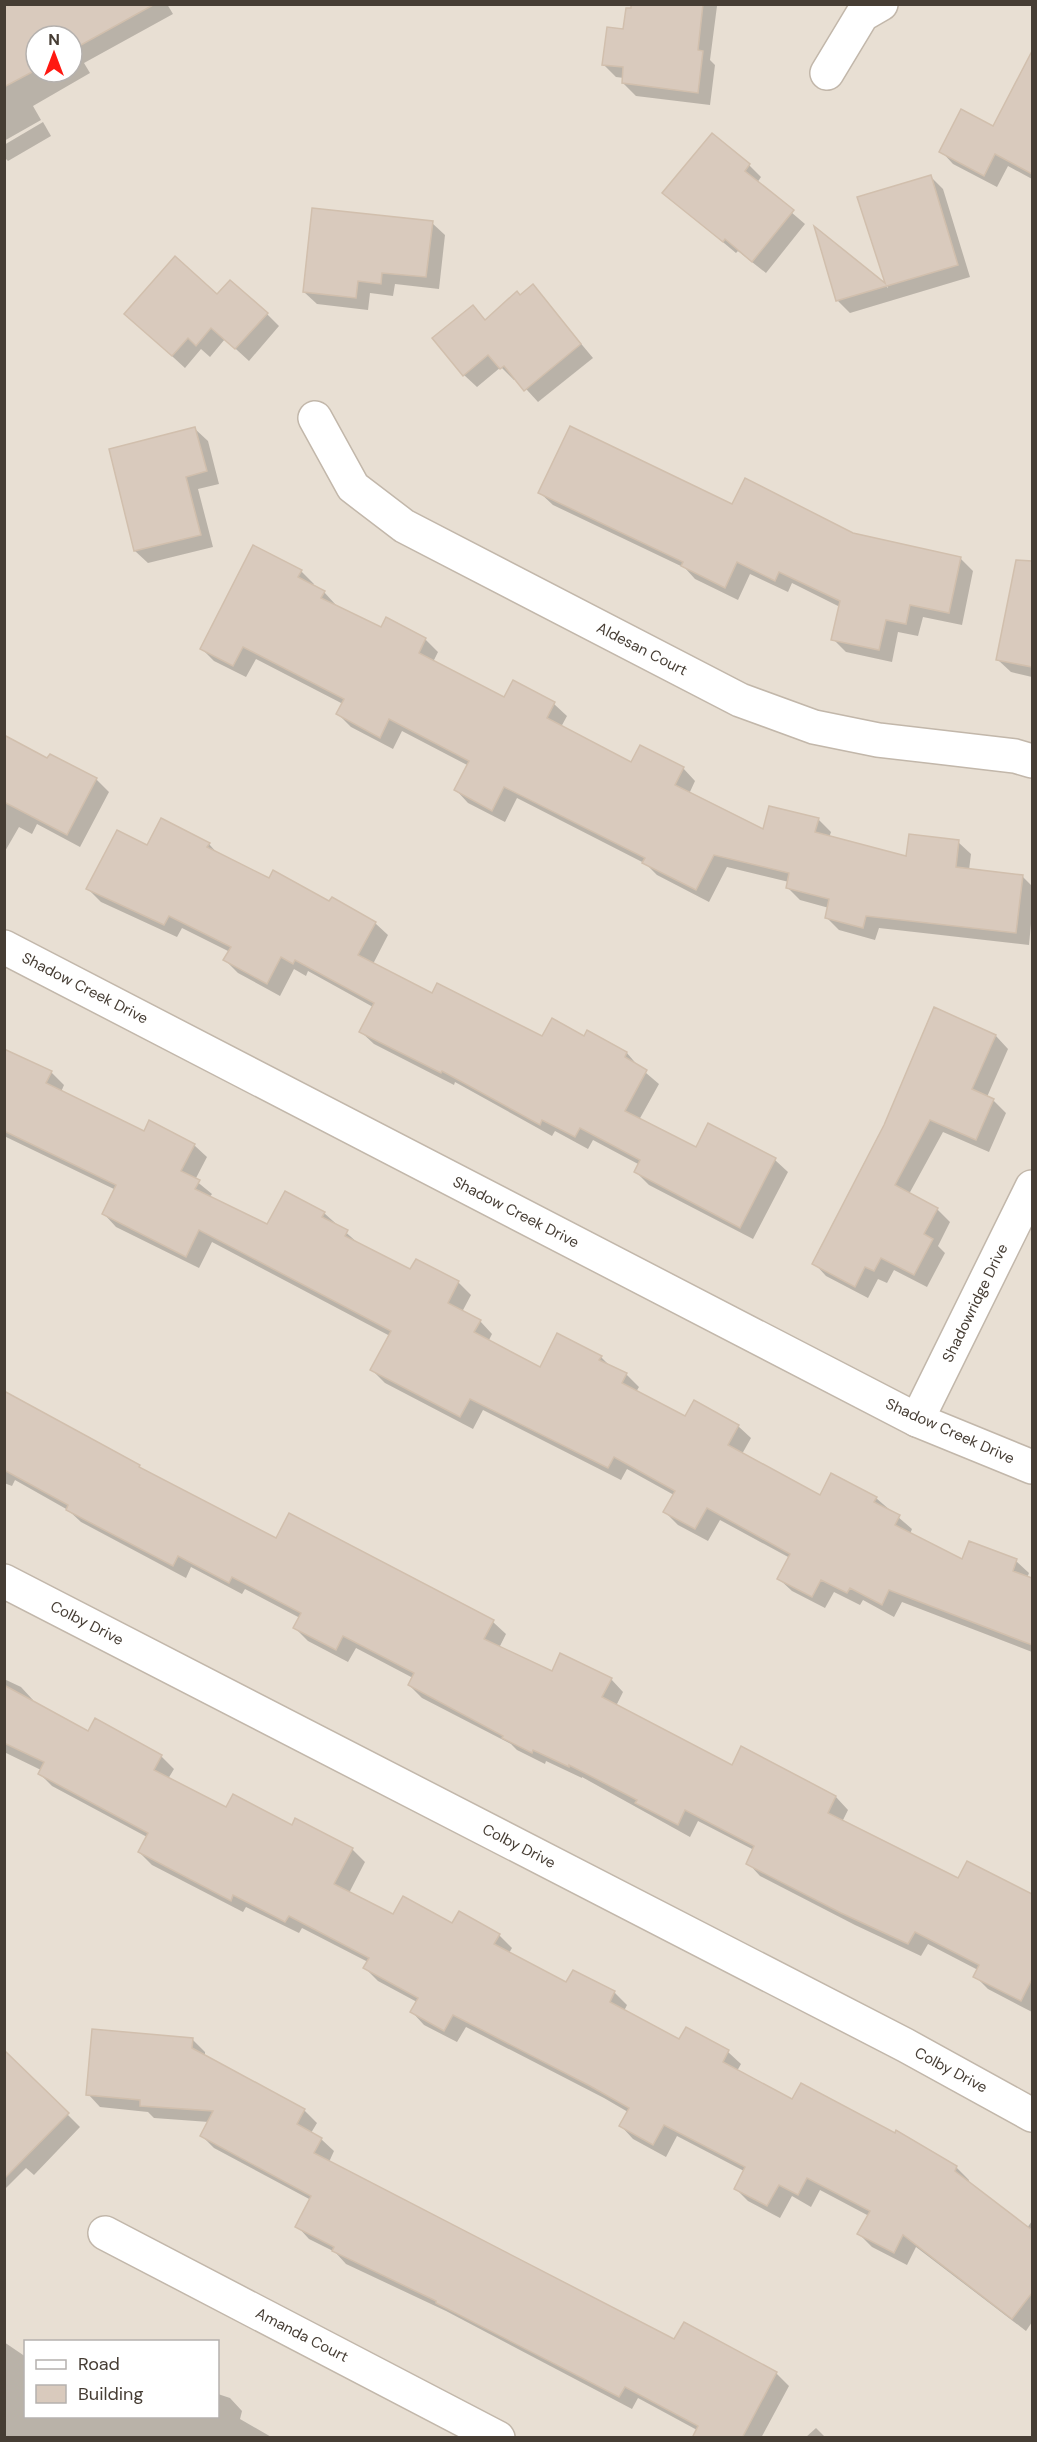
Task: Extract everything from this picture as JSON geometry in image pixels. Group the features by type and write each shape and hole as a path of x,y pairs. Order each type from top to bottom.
{"street":[{"path":"827,73 862,15 881,4"},
{"name":"Aldesan Court","path":"315,418 352,487 404,526 740,700 814,727 878,740 1015,756 1032,761"},
{"name":"Shadow Creek Drive","path":"4,947 917,1420 1032,1467"},
{"name":"Shadowridge Drive","path":"917,1420 1032,1187"},
{"name":"Colby Drive","path":"4,1581 895,2039 1032,2115"},
{"name":"Amanda Court","path":"105,2233 498,2438"}],"shaded area":[{"path":"5,5 1032,5 1032,2437 5,2438"}],"building":[{"path":"4,4 155,4 84,43 84,24 24,24 24,76 4,87"},
{"path":"631,4 703,4 698,50 703,51 698,93 622,83 623,67 602,65 607,27 623,29 626,8 631,8"},
{"path":"1032,51 1032,174 995,154 984,176 939,152 961,109 993,126"},
{"path":"712,133 750,164 745,171 794,210 752,262 725,239 723,242 662,193"},
{"path":"931,175 958,265 836,301 814,226 885,283 857,197"},
{"path":"312,208 433,221 426,277 382,273 381,284 358,281 356,298 303,292"},
{"path":"175,256 217,294 230,280 268,313 235,349 211,328 196,346 188,338 172,356 124,314"},
{"path":"533,284 581,344 524,391 504,366 500,369 488,355 463,376 432,338 473,305 485,320 517,291 520,295"},
{"path":"570,426 732,504 745,478 853,533 961,557 949,613 910,605 906,624 886,620 879,650 831,640 840,601 779,572 775,581 737,562 725,588 681,566 683,562 538,493"},
{"path":"195,427 207,471 186,477 201,535 134,551 109,449"},
{"path":"253,545 302,570 298,577 325,591 321,598 381,627 386,617 426,638 419,653 504,697 513,680 555,702 547,718 631,762 640,745 684,767 675,785 763,829 769,806 819,818 815,832 906,856 909,834 959,840 956,867 1023,875 1016,933 866,916 863,928 825,918 829,899 786,888 789,873 714,855 696,890 642,863 645,858 504,787 492,811 454,790 469,761 389,719 380,738 336,714 344,699 243,647 233,666 200,649"},
{"path":"1016,560 1032,561 1032,667 996,660"},
{"path":"4,735 47,758 50,754 97,778 67,835 4,802"},
{"path":"161,818 210,843 207,847 269,878 273,870 329,901 332,897 376,922 358,955 432,993 437,983 542,1036 552,1018 584,1036 587,1030 627,1052 625,1057 647,1070 625,1111 696,1147 708,1123 776,1158 740,1228 634,1172 640,1160 580,1128 575,1137 542,1120 540,1125 442,1071 441,1073 359,1032 374,1003 295,960 293,964 281,957 267,984 223,960 231,947 169,916 164,925 86,889 117,830 147,845"},
{"path":"934,1007 996,1035 972,1089 994,1099 976,1140 930,1120 895,1185 938,1208 924,1234 933,1239 914,1275 881,1258 874,1271 865,1267 855,1287 812,1264 884,1125"},
{"path":"4,1049 52,1071 46,1083 144,1131 149,1120 195,1144 181,1171 200,1180 195,1189 267,1224 285,1191 325,1212 322,1217 348,1230 345,1236 410,1269 416,1259 459,1281 448,1303 481,1320 474,1332 540,1367 557,1333 602,1356 599,1360 627,1373 622,1383 685,1416 694,1400 739,1425 728,1445 820,1495 831,1473 877,1497 874,1502 900,1515 895,1525 962,1559 969,1541 1017,1559 1013,1571 1032,1578 1032,1645 889,1590 882,1605 850,1588 847,1593 821,1580 812,1597 777,1579 790,1554 707,1508 695,1529 663,1512 675,1491 614,1457 608,1468 470,1399 460,1417 370,1370 391,1331 199,1230 186,1257 102,1214 116,1185 4,1131"},
{"path":"4,1391 140,1465 139,1467 276,1538 289,1513 494,1620 484,1639 552,1671 560,1653 612,1678 602,1697 732,1765 741,1746 836,1796 828,1813 958,1878 967,1861 1032,1894 1032,1979 1021,2001 973,1977 979,1965 915,1932 908,1944 841,1913 746,1864 754,1846 685,1810 678,1825 635,1803 637,1800 569,1765 569,1767 533,1750 532,1753 502,1738 503,1736 408,1685 414,1673 343,1636 336,1650 293,1628 301,1613 232,1577 229,1583 178,1556 173,1566 66,1510 68,1505 4,1470"},
{"path":"4,1685 88,1731 95,1718 162,1755 154,1770 226,1807 233,1794 292,1825 295,1818 353,1848 334,1884 393,1914 403,1896 452,1923 459,1911 500,1934 494,1944 566,1982 573,1970 615,1991 610,2002 679,2039 686,2027 729,2050 723,2062 792,2099 801,2083 895,2133 896,2130 957,2166 955,2171 1032,2230 1032,2293 1012,2319 903,2235 894,2253 857,2234 870,2211 807,2178 798,2195 779,2185 767,2206 734,2189 745,2167 664,2125 653,2145 619,2126 629,2108 590,2086 453,2015 444,2031 410,2012 418,1998 363,1968 369,1958 289,1916 285,1922 233,1895 231,1901 138,1852 148,1833 38,1774 44,1762 4,1743"},
{"path":"92,2029 193,2038 192,2048 305,2109 297,2124 322,2138 314,2153 674,2339 684,2322 777,2372 742,2438 692,2438 698,2426 625,2387 619,2397 436,2301 332,2251 334,2247 295,2227 311,2196 200,2136 213,2111 140,2106 140,2100 86,2095"},
{"path":"4,2050 69,2113 4,2179"}]}
